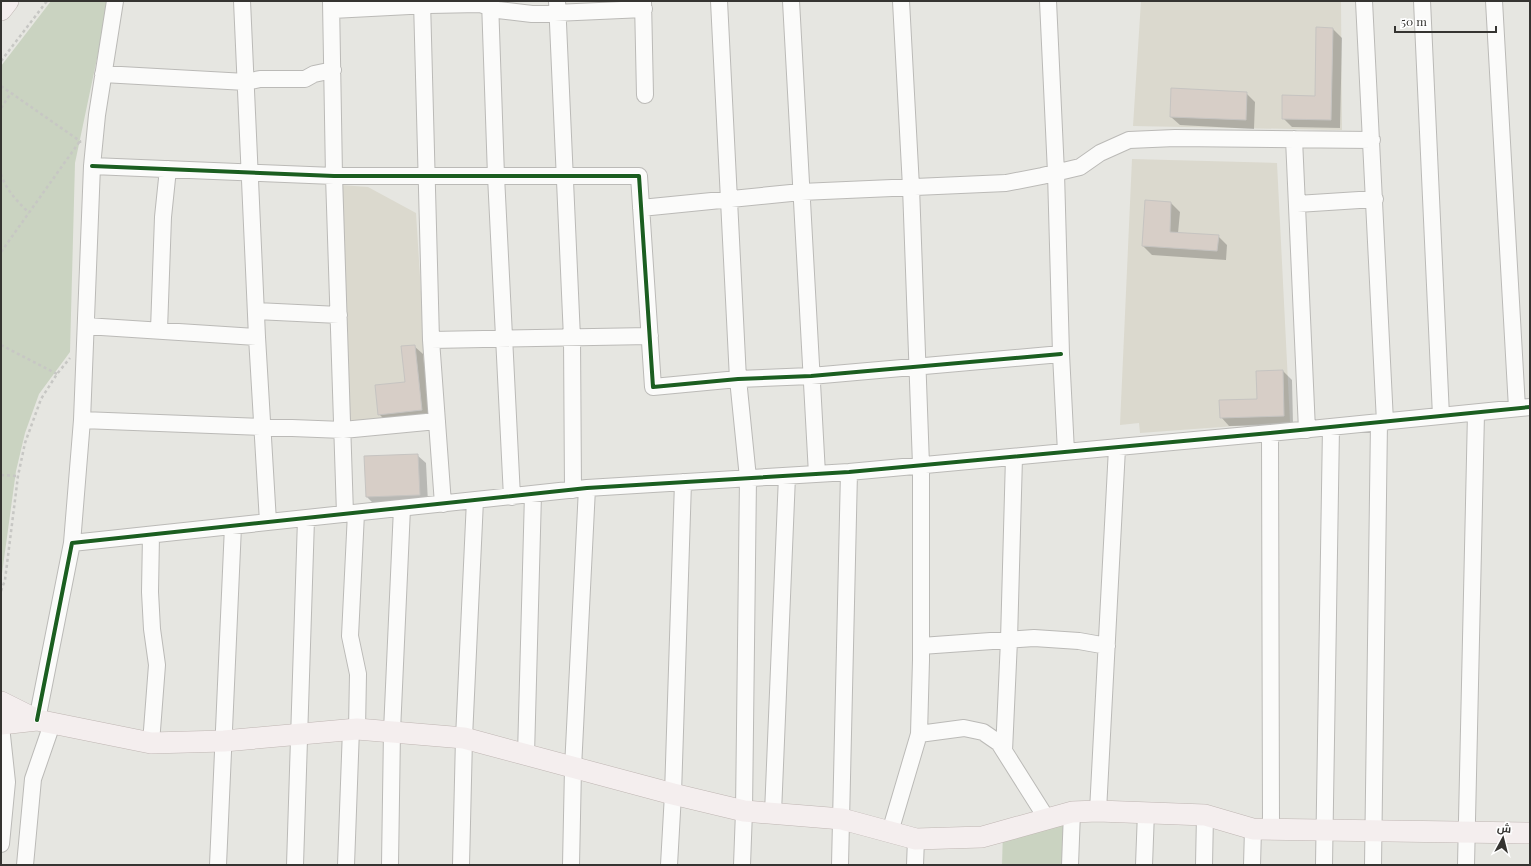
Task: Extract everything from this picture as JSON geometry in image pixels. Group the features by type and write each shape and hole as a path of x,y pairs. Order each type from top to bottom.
{"main road":[{"path":"1,10 8,1"},
{"path":"1,702 45,722 151,743 224,741 354,729 464,738 673,794 744,811 842,819 916,839 982,837 1072,812 1098,811 1205,815 1262,830 1530,833"},
{"path":"1,725 45,722"}],"street":[{"path":"25,865 33,780 45,722 72,544 82,420 92,166 103,74 115,1"},
{"path":"242,1 257,337 268,522"},
{"path":"719,1 738,379 748,478 742,865"},
{"path":"791,1 817,474"},
{"path":"890,832 919,734 921,646 921,465 911,186 901,1"},
{"path":"1048,1 1066,452"},
{"path":"1364,1 1375,199 1382,422 1372,865"},
{"path":"1422,1 1441,416"},
{"path":"72,544 580,489 849,472 1307,430 1523,408 1494,1"},
{"path":"422,3 430,340 438,421 443,504"},
{"path":"346,865 358,674 350,636 351,514 343,430 334,176 332,5 422,3 490,4 498,10 532,14 558,7 644,5 645,95"},
{"path":"490,4 496,176 512,496"},
{"path":"558,7 580,489 571,865"},
{"path":"103,74 246,82 260,79 306,79 314,74 332,70"},
{"path":"641,208 801,192 1006,183 1080,167 1100,153 1129,140 1175,138 1372,140"},
{"path":"1294,139 1307,430"},
{"path":"92,166 334,176 639,176 653,387 738,379 811,376 1061,354"},
{"path":"159,330 163,217 168,169"},
{"path":"1297,204 1375,199"},
{"path":"256,311 339,315"},
{"path":"86,326 257,337"},
{"path":"430,340 650,336"},
{"path":"1466,865 1476,413"},
{"path":"82,420 343,430 438,421"},
{"path":"1324,865 1331,427"},
{"path":"1252,865 1262,830 1270,433"},
{"path":"1098,811 1117,448"},
{"path":"1004,751 1009,640 1014,457"},
{"path":"840,865 849,472"},
{"path":"773,813 787,476"},
{"path":"670,865 684,482"},
{"path":"526,755 533,494"},
{"path":"461,865 464,738 475,500"},
{"path":"390,865 392,731 402,508"},
{"path":"295,865 306,518"},
{"path":"218,865 233,526"},
{"path":"151,535 150,592 156,665 151,743"},
{"path":"921,646 1034,638 1079,641 1107,646"},
{"path":"1,725 7,782 1,844"},
{"path":"919,734 964,728 983,732 999,743 1047,820"},
{"path":"1070,865 1072,812"},
{"path":"1144,865 1146,812"},
{"path":"1204,865 1205,815"},
{"path":"915,865 916,839"}],"path":[{"path":"1,61 47,1"},
{"path":"1,86 80,141"},
{"path":"1,108 11,93"},
{"path":"1,252 80,141 95,136"},
{"path":"79,149 80,141"},
{"path":"1,174 3,182 14,199 29,213"},
{"path":"1,345 57,374"},
{"path":"1,591 5,580 18,476 25,443 41,400 57,374 74,353"},
{"path":"1,475 18,476"}],"shaded area":[{"path":"1141,1 1341,1 1342,130 1133,126"},
{"path":"1132,159 1277,163 1290,422 1140,433 1139,423 1120,425"},
{"path":"341,185 368,187 416,213 429,419 353,424 349,421"}],"green space":[{"path":"51,1 106,1 108,6 75,163 70,352 39,394 25,433 16,471 1,581 1,66"},
{"path":"1072,812 1070,865 1002,865 1003,831"}],"building":[{"path":"1316,27 1333,28 1331,120 1282,119 1282,95 1315,96"},
{"path":"1171,88 1247,92 1246,120 1170,117"},
{"path":"1145,200 1171,202 1170,232 1219,235 1217,251 1142,246"},
{"path":"415,345 422,410 378,415 375,385 405,382 401,346"},
{"path":"1283,370 1284,416 1220,418 1219,400 1257,399 1256,371"},
{"path":"418,454 420,495 366,497 364,456"}],"cycle path":[{"path":"92,166 334,176 639,176 653,387 738,379 811,376 1061,354"},
{"path":"37,720 72,543 587,488 849,472 1530,407"}]}
